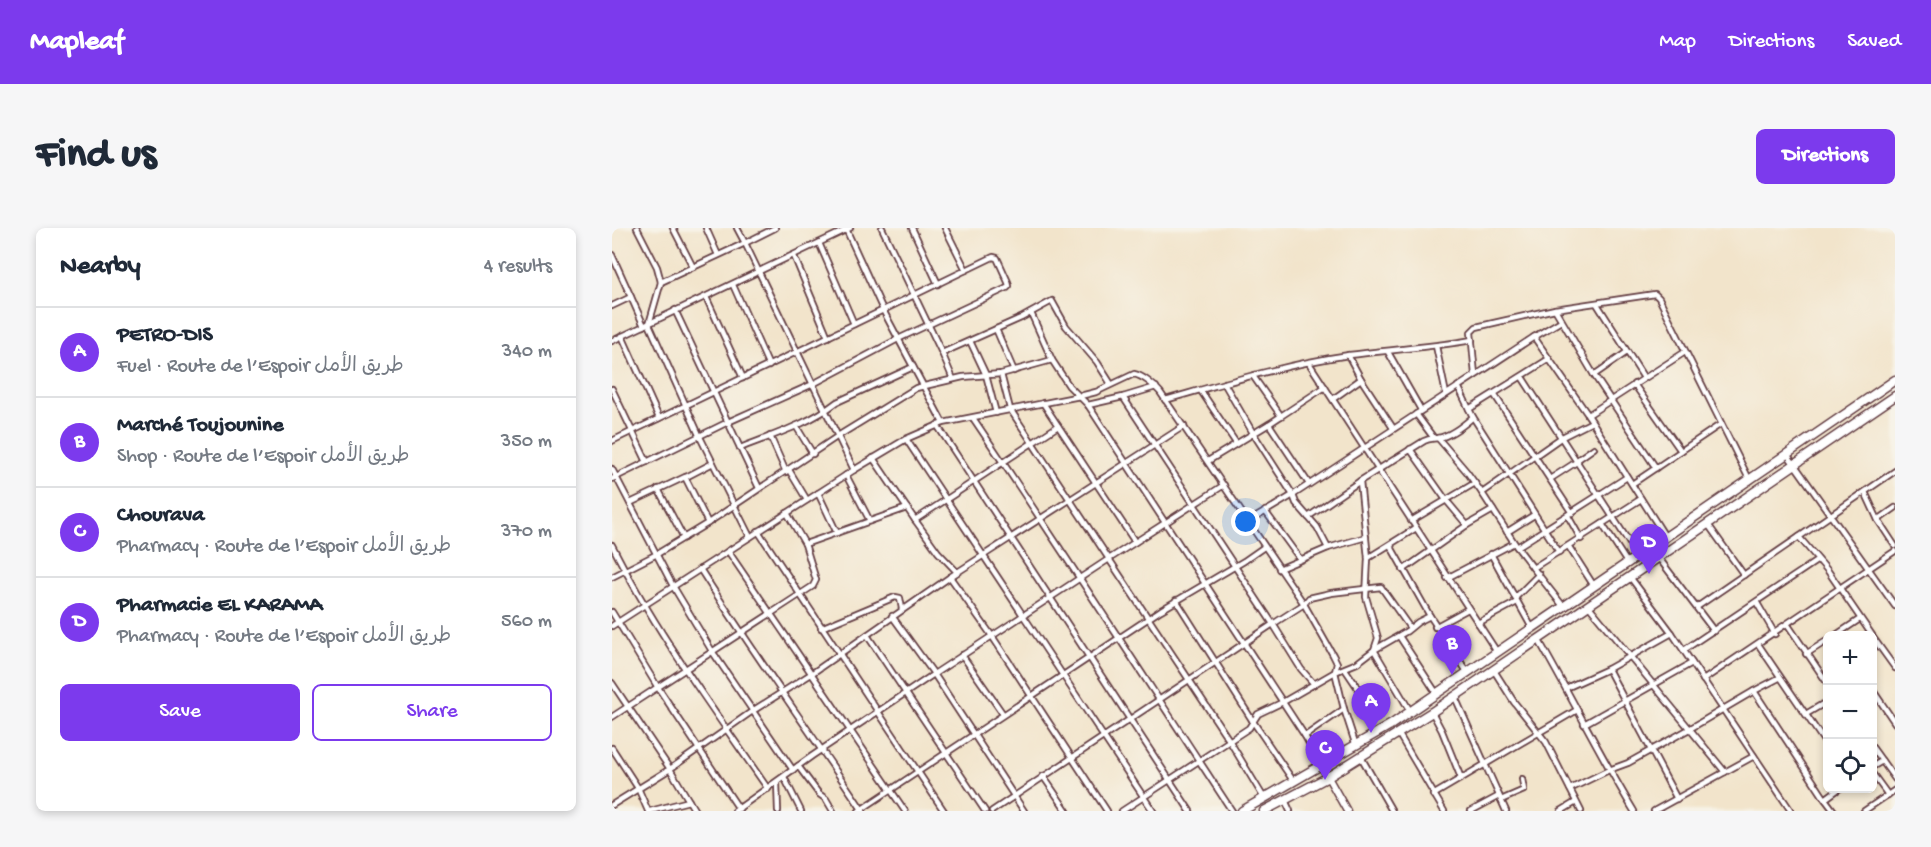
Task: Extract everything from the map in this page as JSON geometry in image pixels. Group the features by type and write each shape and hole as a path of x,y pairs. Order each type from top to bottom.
{"highway":[{"path":"1242,811 1356,746 1410,712 1895,380"},
{"path":"1264,811 1328,777 1455,697 1895,396"}],"street":[{"path":"637,228 657,267 661,282 646,325"},
{"path":"674,228 693,267"},
{"path":"706,228 718,255"},
{"path":"737,228 854,470"},
{"path":"661,282 776,228"},
{"path":"882,228 953,379"},
{"path":"912,228 938,284"},
{"path":"945,228 966,270"},
{"path":"612,341 847,229 883,310 940,424 1190,811"},
{"path":"819,243 854,324"},
{"path":"612,255 750,537"},
{"path":"794,256 828,337"},
{"path":"612,441 996,257 1009,286 928,324 813,384 728,422 614,478"},
{"path":"733,285 769,366"},
{"path":"1475,375 1472,332 1476,327 1555,309 1655,294 1659,297 1684,352 1750,481"},
{"path":"612,306 631,297"},
{"path":"706,297 743,378"},
{"path":"942,353 1030,313 1050,301 1053,302 1066,326 1097,362 1111,384"},
{"path":"1597,304 1644,378"},
{"path":"1555,309 1594,375 1656,468"},
{"path":"675,310 759,488"},
{"path":"1030,313 1063,378 1088,405 1205,583 1305,736 1347,811"},
{"path":"1248,522 1561,321"},
{"path":"996,329 1014,371"},
{"path":"622,336 659,418"},
{"path":"1534,337 1588,415 1666,538"},
{"path":"1165,400 1309,363 1472,340"},
{"path":"970,341 986,375 996,413"},
{"path":"1436,346 1446,394"},
{"path":"1388,352 1418,412 1435,438 1475,483 1516,545 1563,606"},
{"path":"1594,375 1627,352"},
{"path":"1588,415 1684,352"},
{"path":"1348,356 1393,428"},
{"path":"1469,409 1550,359"},
{"path":"612,577 684,538 838,436 916,388 953,379 1001,374 1052,360"},
{"path":"1309,363 1498,653"},
{"path":"740,448 796,426 837,402 913,367"},
{"path":"1001,374 1010,409 1031,444 1071,499 1229,740 1264,798"},
{"path":"612,626 728,550 906,439 940,424 1096,392 1138,374 1156,387 1304,604 1336,659 1335,672 1356,746"},
{"path":"1253,376 1281,416"},
{"path":"1522,377 1638,557"},
{"path":"1333,399 1361,379"},
{"path":"1224,383 1296,503 1320,533 1328,548"},
{"path":"1634,384 1681,451"},
{"path":"1458,386 1473,417 1559,552"},
{"path":"1088,405 1156,387"},
{"path":"1208,461 1325,387"},
{"path":"612,389 647,462"},
{"path":"1201,391 1236,443"},
{"path":"1494,394 1550,479 1581,539"},
{"path":"1123,397 1301,669 1314,684"},
{"path":"1043,403 1135,542"},
{"path":"1308,517 1378,468 1410,449 1460,427 1473,417"},
{"path":"973,418 1232,811"},
{"path":"1482,493 1562,437 1592,422"},
{"path":"1269,424 1309,484"},
{"path":"1632,484 1721,424"},
{"path":"796,426 813,454"},
{"path":"915,520 1058,426"},
{"path":"614,811 612,806 670,769 753,710 811,674 902,609 1184,426"},
{"path":"770,436 788,471 807,500"},
{"path":"906,439 1153,811"},
{"path":"1550,479 1594,448"},
{"path":"1410,449 1446,500 1467,525"},
{"path":"1786,453 1832,514 1895,606"},
{"path":"873,458 938,552 957,572"},
{"path":"630,503 713,463"},
{"path":"612,469 614,478 630,503 673,586 712,651 795,768 826,799 833,811"},
{"path":"1697,607 1895,471"},
{"path":"846,475 870,521"},
{"path":"686,477 708,523"},
{"path":"1448,578 1491,554 1516,545 1544,530 1627,477"},
{"path":"1360,481 1368,558 1366,589 1378,638 1374,650"},
{"path":"1411,521 1475,483"},
{"path":"612,612 738,810 822,749 962,655 1224,485"},
{"path":"657,489 684,538"},
{"path":"1865,492 1878,520 1895,546"},
{"path":"818,493 837,533"},
{"path":"1533,568 1641,499"},
{"path":"805,544 907,508"},
{"path":"1878,520 1895,508"},
{"path":"1403,570 1467,525 1493,510"},
{"path":"1264,511 1300,560"},
{"path":"612,717 816,583 805,544 787,513"},
{"path":"1507,532 1534,515"},
{"path":"1707,523 1744,575"},
{"path":"1602,524 1628,564"},
{"path":"1368,558 1416,528"},
{"path":"758,531 944,811"},
{"path":"1279,569 1328,548 1366,537"},
{"path":"1799,537 1828,571 1868,631"},
{"path":"612,544 625,571 684,669 768,789"},
{"path":"1390,545 1424,603 1435,627 1468,673"},
{"path":"1569,547 1594,586"},
{"path":"700,569 862,810 1176,600 1264,548"},
{"path":"728,550 905,811"},
{"path":"1703,680 1775,634 1895,551"},
{"path":"1491,554 1532,628"},
{"path":"1658,557 1714,631"},
{"path":"1684,650 1818,560"},
{"path":"1478,623 1516,600 1539,574"},
{"path":"950,577 1033,695 1107,811"},
{"path":"1630,577 1684,650 1791,811"},
{"path":"992,811 1314,596 1381,587 1410,628"},
{"path":"821,627 895,597 900,598 902,609"},
{"path":"1176,600 1294,782"},
{"path":"1757,603 1775,634"},
{"path":"1588,605 1725,772"},
{"path":"1435,627 1468,609"},
{"path":"892,616 975,734 1024,811"},
{"path":"1124,811 1229,740 1250,729 1258,714 1335,672 1364,659 1374,650 1430,616"},
{"path":"1842,631 1860,619"},
{"path":"1788,625 1823,678"},
{"path":"1566,688 1608,669 1672,633"},
{"path":"867,635 985,811"},
{"path":"1399,636 1437,694"},
{"path":"1538,639 1609,770 1634,811"},
{"path":"1806,654 1823,643"},
{"path":"1877,643 1895,668"},
{"path":"1758,644 1823,741"},
{"path":"1374,650 1410,712"},
{"path":"962,655 1003,714"},
{"path":"1889,660 1895,655"},
{"path":"1584,724 1692,663"},
{"path":"1345,669 1372,709"},
{"path":"1493,669 1514,702 1546,742 1581,811"},
{"path":"1608,669 1677,799"},
{"path":"1570,789 1609,770 1623,766 1779,678"},
{"path":"612,683 670,769 695,811"},
{"path":"1754,691 1834,811"},
{"path":"1877,696 1895,723"},
{"path":"1455,697 1506,811"},
{"path":"1806,714 1823,703"},
{"path":"1305,736 1344,709"},
{"path":"1433,795 1577,710"},
{"path":"1432,712 1461,778"},
{"path":"1398,733 1444,811"},
{"path":"612,748 639,788 649,811 670,809 689,801"},
{"path":"1877,754 1895,779"},
{"path":"1654,811 1754,756"},
{"path":"1361,757 1392,811"},
{"path":"1877,764 1882,761"},
{"path":"1043,776 1067,811"},
{"path":"784,777 801,811"},
{"path":"1471,811 1524,790 1522,779"},
{"path":"1877,780 1888,795"},
{"path":"777,782 778,811"},
{"path":"1864,811 1895,790"},
{"path":"1825,799 1834,793"},
{"path":"1285,800 1290,811"},
{"path":"1561,811 1576,802"}],"place":[{"name":"Pharmacie EL KARAMA","path":"1649,574"},
{"name":"Marché Toujounine","path":"1452,675"},
{"name":"PETRO-DIS","path":"1371,733"},
{"name":"Chourava","path":"1325,780"}]}
